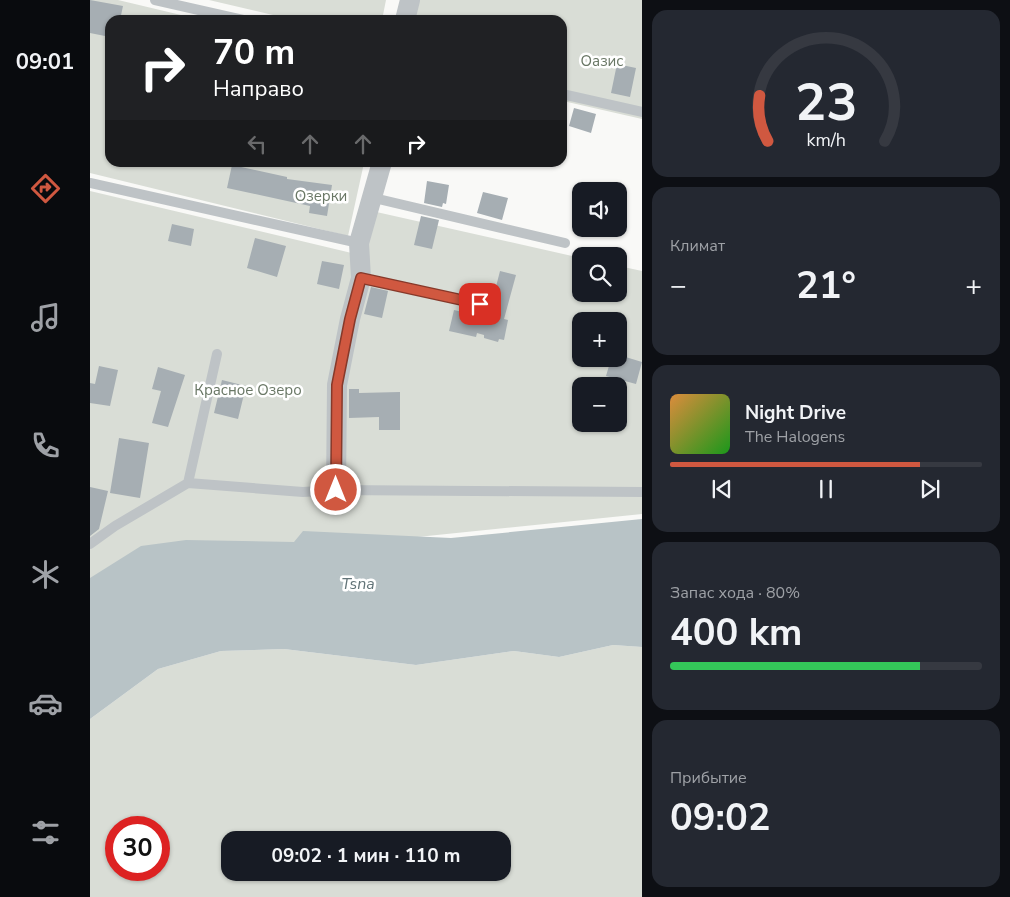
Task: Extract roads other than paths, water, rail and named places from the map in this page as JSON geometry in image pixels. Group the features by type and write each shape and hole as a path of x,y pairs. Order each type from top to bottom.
{"street":[{"path":"406,15 410,0"},
{"path":"336,490 337,385 350,319 361,278 360,243 374,198 381,167"}],"lane":[{"path":"156,0 220,15"},
{"path":"567,95 642,112"},
{"path":"90,183 360,243"},
{"path":"374,198 565,243"},
{"path":"361,278 480,304"},
{"path":"188,483 217,354"},
{"path":"90,544 115,526 188,483 303,492 336,490 642,492"}],"water":[{"name":"Tsna","path":"642,519 642,647 613,645 559,657 514,651 416,665 284,649 221,651 158,669 90,719 90,578 141,546 186,540 294,542 303,531 451,538"}],"park label":[{"name":"Оазис","path":"602,61"},
{"name":"Озерки","path":"321,196"},
{"name":"Красное Озеро","path":"248,390"}]}
